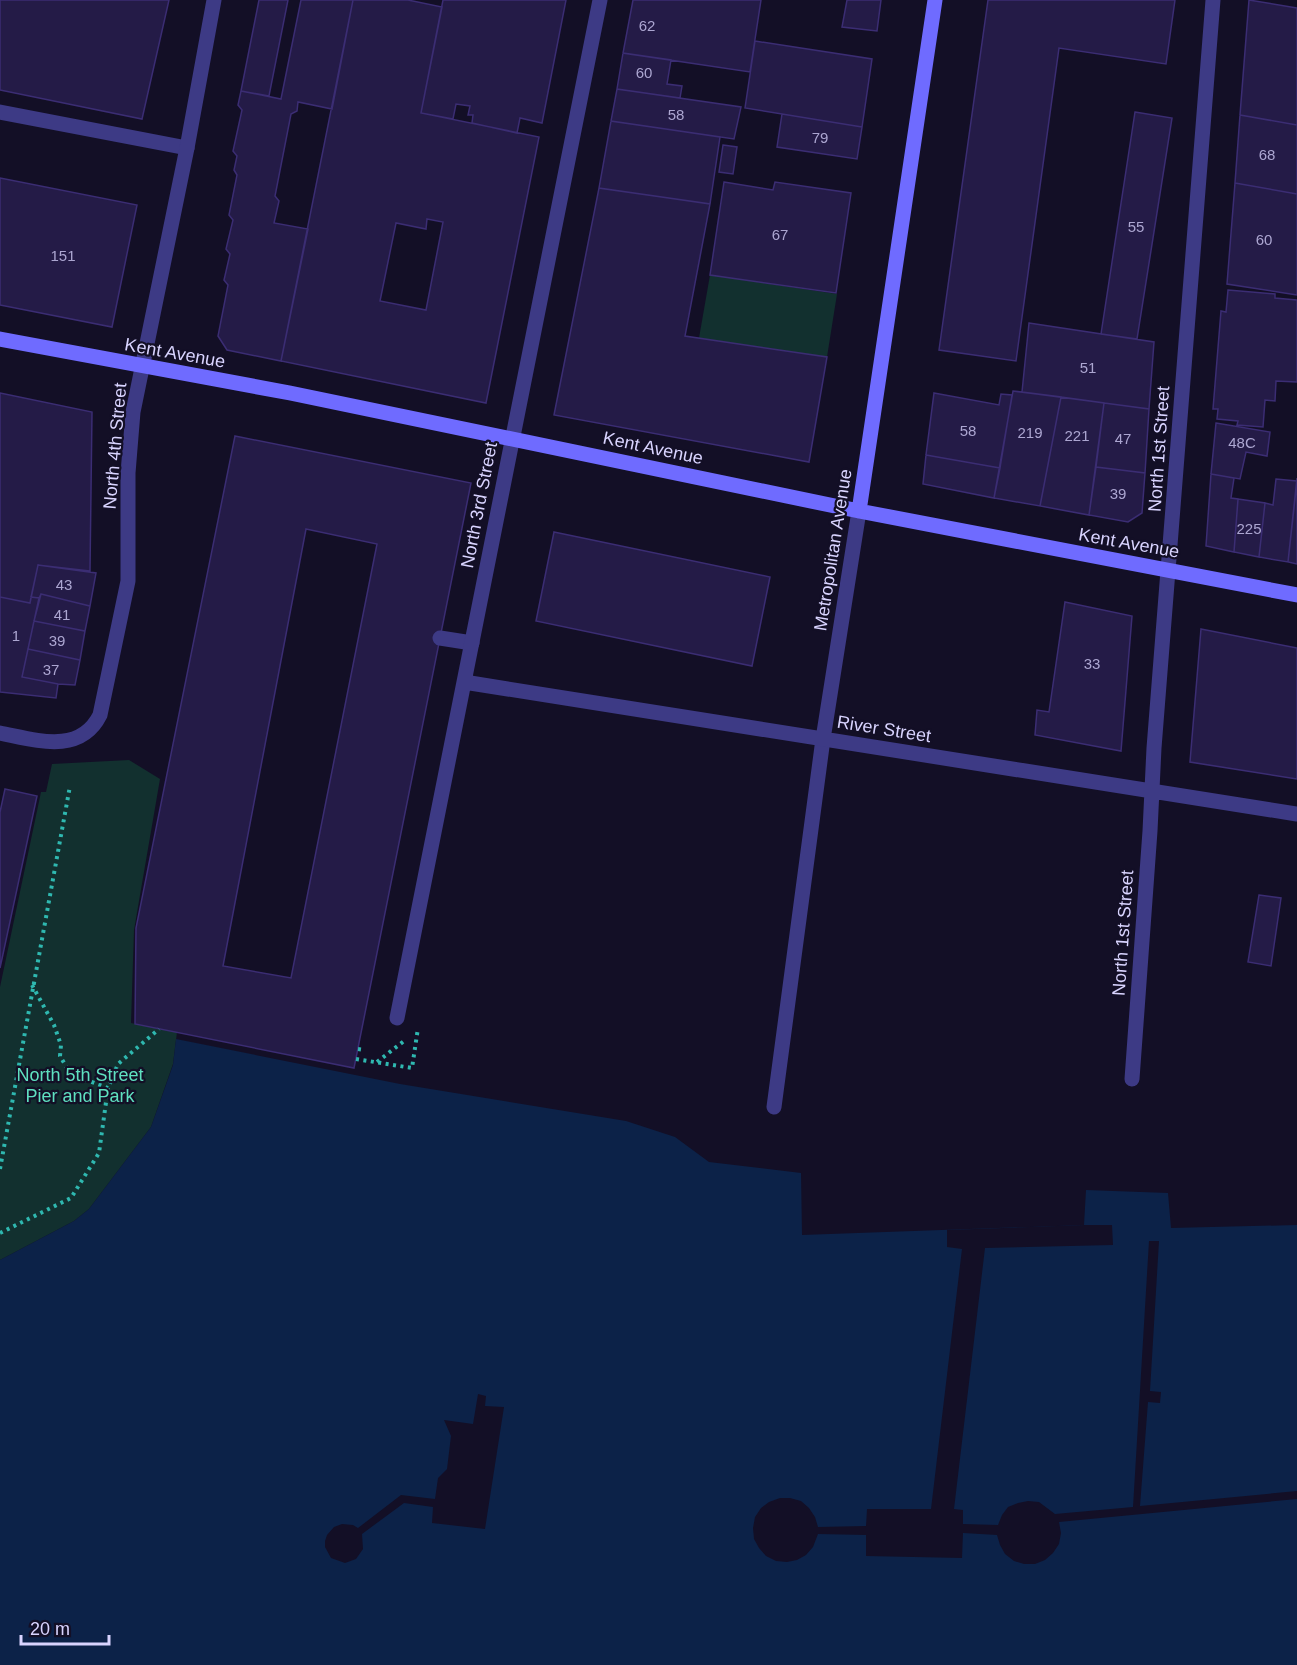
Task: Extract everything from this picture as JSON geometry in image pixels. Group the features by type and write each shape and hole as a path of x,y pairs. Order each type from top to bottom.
{"main road":[{"name":"Metropolitan Avenue","path":"859,511 935,0"},
{"name":"Kent Avenue","path":"0,339 290,393 859,511 1297,595"}],"street":[{"name":"North 4th Street","path":"0,733 32,739 65,741 88,733 100,715 128,581 128,473 133,412 187,148 214,0"},
{"name":"North 3rd Street","path":"397,1018 600,0"},
{"name":"North 1st Street","path":"1132,1080 1213,0"},
{"path":"0,112 187,148"},
{"name":"Metropolitan Avenue","path":"774,1107 823,739 859,511"},
{"path":"440,638 472,643"},
{"name":"River Street","path":"464,682 1297,814"}],"path":[{"path":"0,1169 70,786"},
{"path":"32,985 54,1025 61,1045 60,1056 68,1068 84,1079 108,1088"},
{"path":"356,1059 412,1068 419,1026 376,1062"},
{"path":"0,1233 71,1198 99,1153 108,1088 118,1064 159,1029"},
{"path":"358,1048 364,1050"}],"green space":[{"path":"710,275 837,294 827,357 699,338"},
{"name":"North 5th Street Pier and Park","path":"129,760 160,779 134,930 131,1023 177,1032 173,1064 151,1127 89,1209 74,1221 0,1260 0,987 41,792 46,792 52,764"}],"water":[{"path":"176,1039 400,1084 626,1121 675,1137 709,1162 801,1173 802,1235 1084,1225 1086,1190 1168,1193 1171,1228 1297,1225 1297,1665 0,1665 0,1260 74,1221 89,1209 151,1127 173,1065"}],"pier":[{"path":"1112,1225 1113,1245 985,1248 954,1509 963,1510 963,1524 998,1525 1008,1507 1028,1501 1039,1502 1055,1514 1133,1507 1149,1241 1159,1241 1150,1391 1161,1392 1160,1403 1148,1402 1140,1506 1297,1491 1297,1499 1059,1522 1061,1533 1059,1544 1045,1560 1035,1564 1014,1561 1005,1554 997,1535 963,1533 962,1558 866,1556 866,1535 818,1534 813,1547 797,1560 776,1561 766,1556 754,1539 755,1517 761,1508 780,1498 801,1501 815,1517 818,1527 866,1526 867,1509 931,1509 962,1249 947,1247 947,1230"},
{"path":"478,1394 486,1396 485,1406 504,1407 485,1529 432,1523 433,1507 404,1503 362,1534 363,1549 356,1559 345,1563 331,1558 325,1547 325,1541 334,1527 342,1524 358,1528 401,1495 435,1499 438,1478 447,1469 451,1436 444,1420 473,1424"}],"building":[{"path":"0,0 169,0 142,119 0,90"},
{"path":"259,0 288,0 269,96 241,91"},
{"path":"301,0 353,0 332,109 298,102 297,111 291,114 275,196 279,201 274,223 308,229 281,361 227,350 218,336 228,285 224,280 230,254 226,249 233,220 229,215 237,175 234,170 237,156 233,151 242,110 238,105 241,91 281,99"},
{"path":"353,0 408,0 442,7 421,113 539,137 486,403 281,361","holes":["427,219 443,222 426,310 380,301 396,223 426,229"]},
{"path":"443,0 566,0 542,123 520,118 517,133 472,123 473,115 468,115 470,106 456,104 453,119 421,113"},
{"path":"633,0 761,0 750,72 623,53"},
{"path":"847,0 881,0 877,31 842,27"},
{"path":"988,0 1175,0 1166,64 1059,48 1016,361 939,350"},
{"path":"1249,0 1297,8 1297,125 1240,115"},
{"path":"755,41 872,59 862,127 745,108"},
{"path":"623,53 671,60 667,84 682,86 680,98 617,89"},
{"path":"617,89 741,107 734,139 611,121"},
{"path":"1135,112 1172,118 1137,339 1101,334"},
{"path":"782,114 862,127 857,159 777,147"},
{"path":"1240,115 1297,125 1297,194 1235,183"},
{"path":"611,121 720,137 710,204 599,188"},
{"path":"723,145 737,147 733,174 719,172"},
{"path":"0,178 137,205 112,327 0,305"},
{"path":"724,182 773,190 775,182 851,193 836,293 710,275"},
{"path":"1235,183 1297,194 1297,295 1227,284"},
{"path":"599,188 710,204 685,336 827,357 809,462 554,415"},
{"path":"1228,290 1275,294 1275,298 1297,300 1297,382 1276,381 1275,401 1265,400 1263,427 1237,425 1238,421 1217,419 1218,409 1213,409 1221,311 1226,312"},
{"path":"1029,323 1154,342 1149,409 1022,392"},
{"path":"1013,391 1061,397 1040,506 994,498"},
{"path":"0,393 92,412 90,571 38,565 30,603 0,597"},
{"path":"934,393 999,405 1001,394 1012,395 1000,468 926,455"},
{"path":"1061,397 1104,403 1089,515 1040,506"},
{"path":"1104,403 1149,409 1145,473 1096,467"},
{"path":"1216,423 1270,432 1267,456 1246,452 1240,479 1211,474"},
{"path":"235,436 471,483 354,1068 135,1024 136,928","holes":["306,529 377,544 291,978 223,966"]},
{"path":"926,455 1000,468 994,498 923,484"},
{"path":"1096,467 1145,473 1142,513 1128,522 1089,515"},
{"path":"1211,474 1234,478 1231,498 1238,499 1234,552 1206,546"},
{"path":"1297,478 1297,564 1288,562"},
{"path":"1276,479 1297,481 1288,562 1259,557 1265,503 1273,505"},
{"path":"1238,499 1265,503 1259,557 1234,552"},
{"path":"554,532 770,577 752,666 536,621"},
{"path":"38,565 96,573 90,606 41,594 39,598 31,597"},
{"path":"41,594 90,606 85,631 34,621"},
{"path":"0,597 30,603 31,597 39,598 22,677 58,684 56,698 0,692"},
{"path":"1065,602 1132,616 1121,751 1035,735 1037,710 1049,712"},
{"path":"34,621 85,631 80,660 28,649"},
{"path":"1201,629 1297,648 1297,779 1190,762"},
{"path":"28,649 80,660 75,685 22,677"},
{"path":"5,789 37,796 0,968 0,812"},
{"path":"1259,895 1281,898 1271,966 1248,962"}]}
